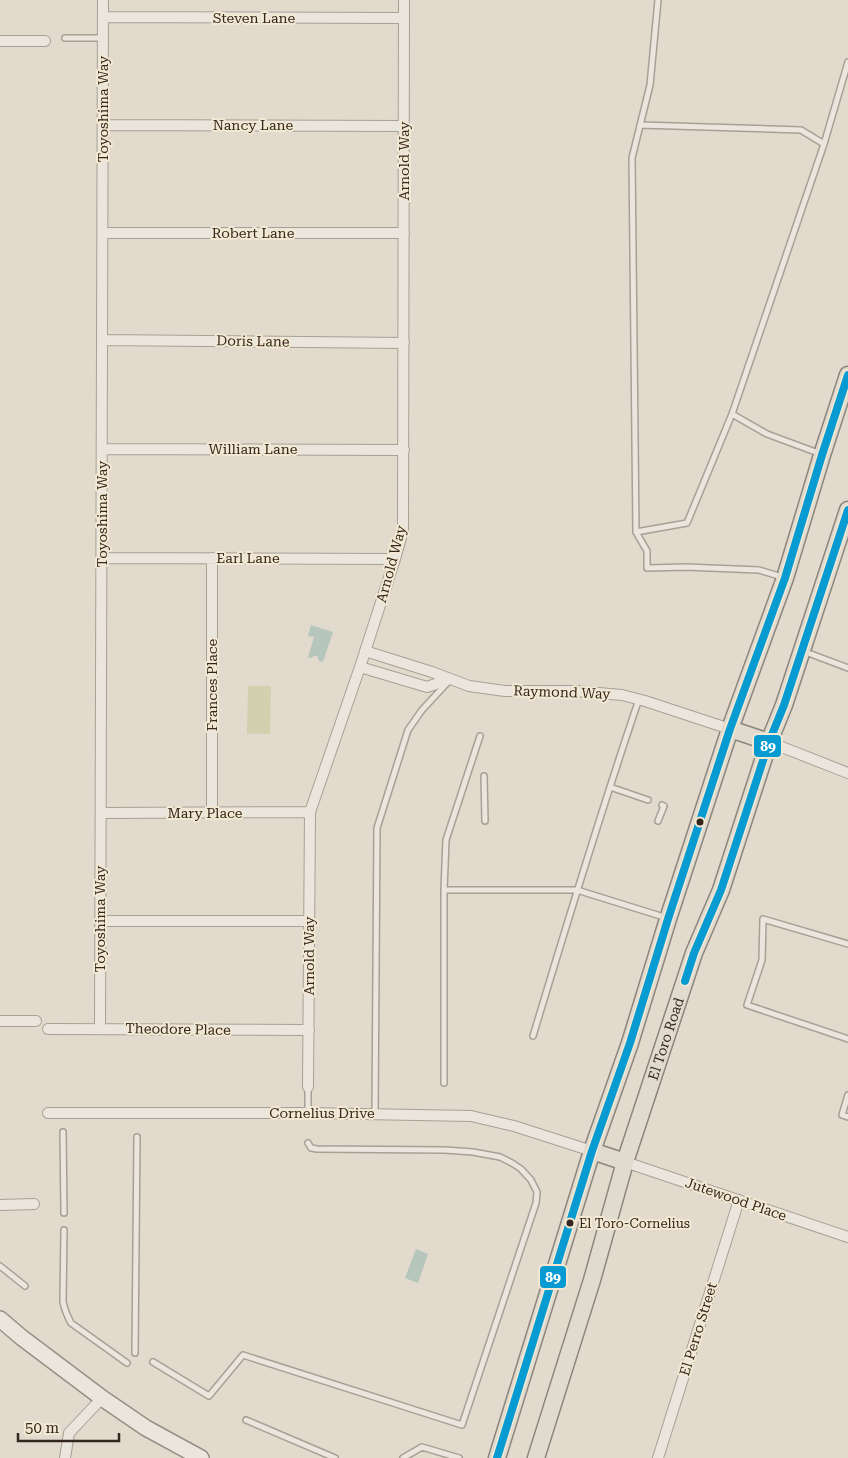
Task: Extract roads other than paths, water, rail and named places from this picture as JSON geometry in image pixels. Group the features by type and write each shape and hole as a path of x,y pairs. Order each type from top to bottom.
{"main road":[{"path":"497,1458 592,1151 630,1043 668,919 730,730 784,578 848,375"},
{"name":"El Toro Road","path":"536,1458 592,1280 624,1162 694,954 721,890 768,742 784,705 848,510"},
{"path":"730,730 768,742"},
{"path":"592,1151 624,1162"},
{"path":"0,1319 102,1398 146,1428 201,1458"}],"street":[{"name":"Toyoshima Way","path":"100,1029 103,0"},
{"name":"Arnold Way","path":"308,1087 310,812 360,667 403,531 404,0"},
{"name":"Steven Lane","path":"103,18 404,18"},
{"path":"0,41 45,41"},
{"name":"Nancy Lane","path":"103,125 404,126"},
{"name":"Robert Lane","path":"102,233 404,233"},
{"name":"Doris Lane","path":"102,340 404,343"},
{"name":"William Lane","path":"102,449 404,450"},
{"name":"Earl Lane","path":"102,558 395,559"},
{"name":"Frances Place","path":"212,558 212,813"},
{"name":"Raymond Way","path":"365,651 469,686 529,692 575,691 622,695 640,699 730,730"},
{"path":"360,667 426,687 450,679"},
{"path":"768,742 848,773"},
{"name":"Mary Place","path":"101,813 310,812"},
{"path":"100,921 309,921"},
{"path":"0,1021 36,1021"},
{"name":"Theodore Place","path":"48,1029 309,1030"},
{"name":"Cornelius Drive","path":"48,1113 308,1113 471,1116 514,1126 592,1151"},
{"name":"Jutewood Place","path":"624,1162 848,1237"},
{"name":"El Perro Street","path":"658,1458 739,1200"},
{"path":"0,1205 34,1204"},
{"path":"65,1458 70,1434 102,1398"}],"lane":[{"path":"658,0 650,85 632,158 636,532 643,541 647,551 648,568 686,567 759,570 784,578"},
{"path":"65,38 103,38"},
{"path":"636,532 686,523 732,414 824,144 848,62"},
{"path":"640,125 801,130 824,144"},
{"path":"732,414 767,434 822,454"},
{"path":"802,651 848,668"},
{"path":"375,1114 377,828 408,730 422,710 450,679"},
{"path":"533,1036 577,890 640,699"},
{"path":"444,1083 444,890 446,840 480,736"},
{"path":"484,776 486,821"},
{"path":"610,787 648,800"},
{"path":"658,821 664,806 662,805"},
{"path":"444,890 577,890 668,919"},
{"path":"848,944 763,918 762,960 747,1005 848,1039"},
{"path":"308,1087 308,1113"},
{"path":"848,1094 842,1115 848,1117"},
{"path":"63,1132 64,1213"},
{"path":"134,1353 137,1137"},
{"path":"153,1362 209,1396 243,1355 462,1426 536,1203 537,1192 531,1180 521,1168 500,1157 445,1150 317,1149 311,1148 308,1143"},
{"path":"64,1230 64,1302 67,1317 71,1323 127,1363"},
{"path":"0,1266 25,1286"},
{"path":"246,1420 335,1458"},
{"path":"404,1458 422,1447 459,1458"}],"place":[{"name":"El Toro-Cornelius","path":"570,1223"}]}
